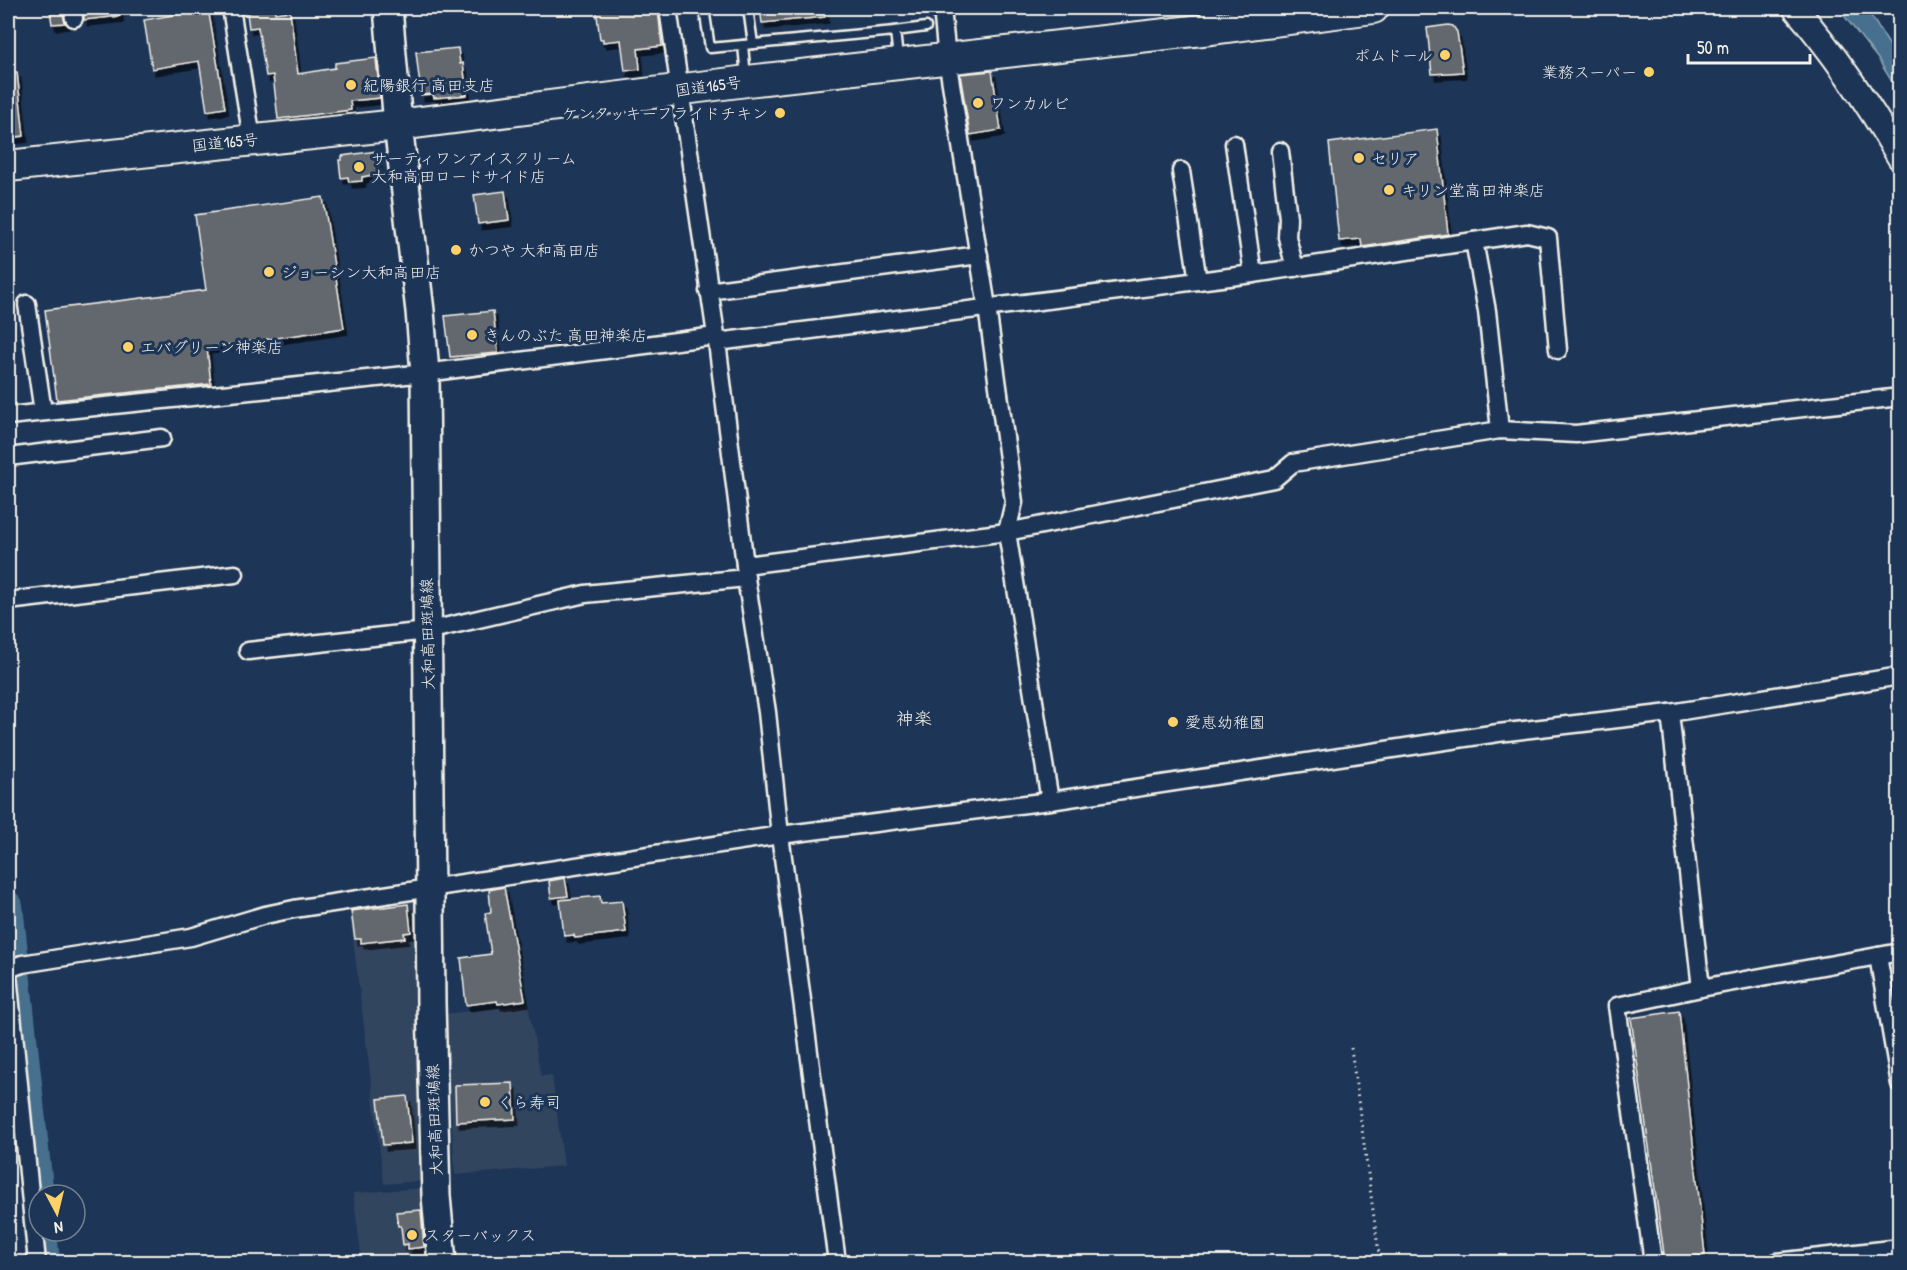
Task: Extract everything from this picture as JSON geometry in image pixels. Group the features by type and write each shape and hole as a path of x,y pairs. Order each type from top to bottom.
{"highway":[{"name":"国道165号","path":"8,166 398,125 747,81 947,59 1210,18 1373,8"}],"main road":[{"name":"大和高田斑鳩線","path":"388,8 398,125 425,373 429,888 436,1196 442,1263"},
{"path":"1795,8 1851,80 1899,158"}],"street":[{"path":"231,8 252,140"},
{"path":"668,8 716,339 837,1263"},
{"path":"942,8 947,59 987,307 1014,502 1007,532 1050,801"},
{"path":"1234,144 1253,274"},
{"path":"1280,151 1288,218 1287,237 1295,268"},
{"path":"1181,171 1198,281"},
{"path":"8,416 425,373 987,307 1253,274 1527,233 1548,238 1558,350"},
{"path":"1474,241 1487,311 1500,430"},
{"path":"708,291 979,255"},
{"path":"27,304 43,412"},
{"path":"248,651 427,631 585,594 1007,532 1274,479 1293,463 1500,430 1576,434 1899,397"},
{"path":"8,457 162,438"},
{"path":"8,601 235,574"},
{"path":"15,967 191,937 284,911 429,888 780,835 1050,801 1498,733 1670,713 1899,676"},
{"path":"1670,713 1701,988"},
{"path":"1653,1263 1617,1006 1701,988 1899,952"},
{"path":"1878,956 1899,1084"},
{"path":"8,975 37,1263"},
{"path":"1777,1263 1899,1248"}],"lane":[{"path":"704,8 710,48 926,27"},
{"path":"748,8 753,44"},
{"path":"895,31 898,64"},
{"path":"743,45 747,81"}],"path":[{"path":"1352,1048 1380,1263"}],"shaded area":[{"path":"1838,8 1866,8 1899,60 1899,93 1878,59"},
{"path":"416,900 417,1094 422,1181 384,1184 349,908"},
{"path":"528,1004 541,1076 552,1075 564,1166 455,1175 445,1014"},
{"path":"423,1188 428,1262 362,1262 353,1193"}],"building":[{"path":"62,8 65,23 52,24 50,11"},
{"path":"83,8 119,8 120,16 84,20"},
{"path":"190,8 208,8 225,108 207,111 199,61 152,69 144,20 190,12"},
{"path":"251,8 275,8 275,13 290,11 298,74 335,68 335,63 376,58 380,98 350,101 351,110 278,119 273,75 266,76 258,27 249,28 247,13 251,12"},
{"path":"596,8 644,8 644,11 658,9 662,46 638,49 640,69 625,71 621,40 603,42 603,39 600,39"},
{"path":"760,8 825,8 825,17 762,23"},
{"name":"ポムドール","path":"1453,26 1457,32 1463,72 1432,74 1427,28"},
{"path":"458,48 460,64 463,63 467,95 434,98 433,94 421,95 416,52"},
{"name":"ワンカルビ","path":"992,71 1001,130 970,135 960,74"},
{"path":"8,72 17,72 24,136 9,138"},
{"name":"キリン堂高田神楽店","path":"1437,129 1448,234 1362,247 1361,239 1339,241 1329,143"},
{"name":"サーティワンアイスクリーム 大和高田ロードサイド店","path":"376,151 379,174 362,177 362,181 349,182 348,177 341,178 339,160 342,160 342,156"},
{"path":"505,191 509,220 478,224 474,195"},
{"path":"323,197 344,328 207,348 211,384 57,400 45,310 206,290 195,215"},
{"name":"きんのぶた 高田神楽店","path":"493,311 498,353 450,357 445,316"},
{"path":"565,878 568,896 551,898 549,881"},
{"path":"504,887 525,1000 466,1005 461,958 491,954 485,913 491,912 489,890"},
{"path":"600,896 601,903 622,901 626,932 575,938 574,935 564,936 560,900"},
{"path":"408,904 411,932 404,933 405,938 361,943 361,939 355,939 351,911"},
{"path":"1679,1011 1705,1255 1665,1261 1631,1018"},
{"name":"くら寿司","path":"513,1083 515,1119 456,1122 455,1085"},
{"path":"407,1096 412,1143 383,1145 378,1099"},
{"name":"スターバックス","path":"421,1210 424,1247 408,1249 408,1244 403,1245 401,1226 398,1226 396,1212"}],"waterway":[{"path":"8,906 38,1183"},
{"path":"43,1243 45,1262"}],"place":[{"name":"ポムドール","path":"1445,55"},
{"name":"業務スーパー","path":"1649,72"},
{"name":"紀陽銀行 高田支店","path":"351,85"},
{"name":"ワンカルビ","path":"978,103"},
{"name":"ケンタッキーフライドチキン","path":"780,113"},
{"name":"セリア","path":"1359,158"},
{"name":"サーティワンアイスクリーム 大和高田ロードサイド店","path":"359,167"},
{"name":"キリン堂高田神楽店","path":"1389,190"},
{"name":"かつや 大和高田店","path":"456,250"},
{"name":"ジョーシン大和高田店","path":"269,272"},
{"name":"きんのぶた 高田神楽店","path":"472,335"},
{"name":"エバグリーン神楽店","path":"128,347"},
{"name":"愛恵幼稚園","path":"1173,722"},
{"name":"くら寿司","path":"485,1102"},
{"name":"スターバックス","path":"412,1235"}],"district":[{"name":"神楽","path":"914,718"}]}
